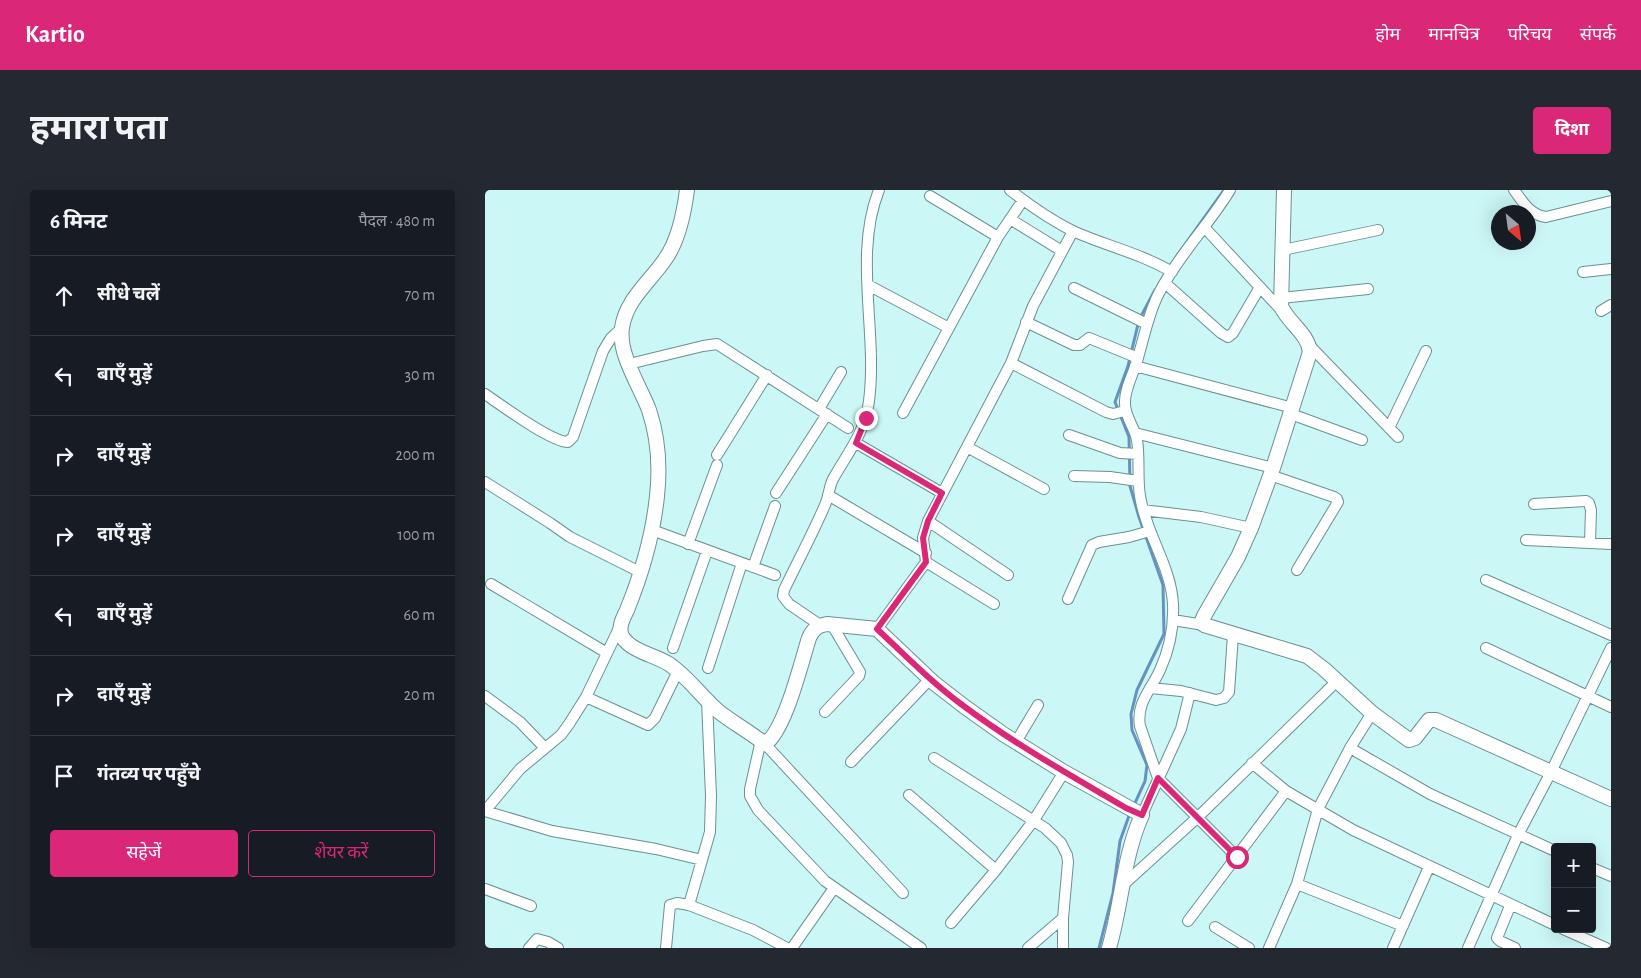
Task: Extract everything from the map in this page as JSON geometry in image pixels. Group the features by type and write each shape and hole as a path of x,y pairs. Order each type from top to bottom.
{"street":[{"path":"687,190 684,212 672,248 634,299 622,328 623,343 629,364 649,410 657,448 658,486 655,514 640,572 607,653 586,697 569,724 561,735 520,769 485,811 552,831 661,850 702,860"},
{"path":"825,712 859,676 860,672 826,625 789,604 783,596 784,590 823,510 833,480 856,443 866,418 871,380 867,264 869,228 879,190"},
{"path":"1010,190 1073,231 1168,270"},
{"path":"1230,190 1204,226 1168,270 1165,283 1142,321 1122,412 1135,433 1132,454 1133,480 1143,510 1145,532 1169,581 1173,605 1173,620 1167,652 1159,672 1143,700 1139,718 1140,726 1158,778 1237,857"},
{"path":"1282,305 1284,190"},
{"path":"1514,190 1532,213 1546,217 1611,201"},
{"path":"930,196 998,238"},
{"path":"903,413 998,238 1023,200"},
{"path":"1010,220 1063,251"},
{"path":"1204,226 1260,287 1282,305 1309,345 1398,437"},
{"path":"1283,250 1378,230"},
{"path":"877,629 926,558 923,538 928,521 1011,363 1026,322 1073,231"},
{"path":"1583,272 1611,269"},
{"path":"1165,283 1221,333 1229,337 1260,287"},
{"path":"868,285 949,328"},
{"path":"1074,288 1142,321"},
{"path":"1282,305 1368,289"},
{"path":"1601,311 1611,305"},
{"path":"1026,322 1077,346 1089,338 1134,358 1292,411 1362,440"},
{"path":"485,394 528,424 561,441 568,442 573,437 603,351 611,338 622,328"},
{"path":"629,364 717,344 848,428"},
{"path":"1204,626 1202,621 1206,611 1239,556 1272,472 1309,358 1309,345"},
{"path":"1389,428 1426,351"},
{"path":"1011,363 1106,412 1122,412"},
{"path":"776,494 823,412 841,372"},
{"path":"688,544 717,460 767,375"},
{"path":"1135,433 1272,472 1337,499 1338,502 1297,570"},
{"path":"1069,435 1132,454"},
{"path":"856,443 942,493"},
{"path":"967,447 1044,489"},
{"path":"1073,476 1133,480"},
{"path":"485,482 570,537 640,572"},
{"path":"828,494 994,604"},
{"path":"1534,504 1586,501 1589,503 1591,510 1590,543"},
{"path":"753,567 775,506"},
{"path":"1143,510 1195,516 1251,528"},
{"path":"928,521 1007,575"},
{"path":"651,530 775,575"},
{"path":"1068,599 1092,545 1145,532"},
{"path":"1526,540 1611,544"},
{"path":"673,648 707,551"},
{"path":"708,668 742,564"},
{"path":"1486,580 1611,635"},
{"path":"491,584 607,653"},
{"path":"1173,620 1204,626 1307,656 1315,661 1372,713 1409,740 1415,738 1429,720 1436,720 1611,799"},
{"path":"620,625 624,639 678,671 719,711 763,742 903,893"},
{"path":"763,742 771,740 781,724 809,638 814,629 826,625 877,629 930,680 965,708 1065,772 1135,812"},
{"path":"1150,688 1190,693 1221,700 1227,696 1233,635"},
{"path":"1486,648 1611,707"},
{"path":"1468,948 1518,836 1589,696 1611,648"},
{"path":"586,697 648,725 655,718 678,671"},
{"path":"851,762 930,680"},
{"path":"1123,885 1198,817 1251,763 1337,681"},
{"path":"1109,948 1123,885 1135,812 1158,778 1183,722 1190,693"},
{"path":"485,696 520,722 545,748"},
{"path":"689,904 710,832 711,822 707,700"},
{"path":"1016,742 1038,705"},
{"path":"1269,948 1297,884 1317,809 1350,748 1372,713"},
{"path":"763,742 750,789 752,801 777,830 834,888 921,948"},
{"path":"1350,748 1430,794 1551,850"},
{"path":"934,758 1033,820 1055,836 1061,843 1068,862 1063,918 1063,948"},
{"path":"1251,763 1286,791 1353,830 1551,923"},
{"path":"951,923 996,870 1065,772"},
{"path":"1188,921 1286,791"},
{"path":"909,795 996,870"},
{"path":"1393,948 1429,867"},
{"path":"1596,870 1611,876"},
{"path":"1297,884 1403,926"},
{"path":"792,948 834,888"},
{"path":"485,889 531,906"},
{"path":"666,948 671,905 677,903 689,904 753,930 787,948"},
{"path":"1511,906 1497,938 1500,942 1515,948"},
{"path":"1029,948 1063,918"},
{"path":"1215,927 1249,948"},
{"path":"1572,933 1606,948"},
{"path":"529,948 537,939 541,939 558,948"}],"waterway":[{"path":"1176,257 1224,190"},
{"path":"1134,805 1145,781 1147,765 1132,730 1131,714 1137,690 1164,634 1163,585 1130,486 1129,437 1115,402 1128,366 1139,320 1155,290"},
{"path":"1099,948 1113,893 1120,841 1130,813"}],"route":[{"path":"866,418 856,443 942,493 924,531 923,544 927,558 926,562 877,629 930,680 965,708 1003,734 1126,808 1142,815 1158,778 1237,857"}]}
